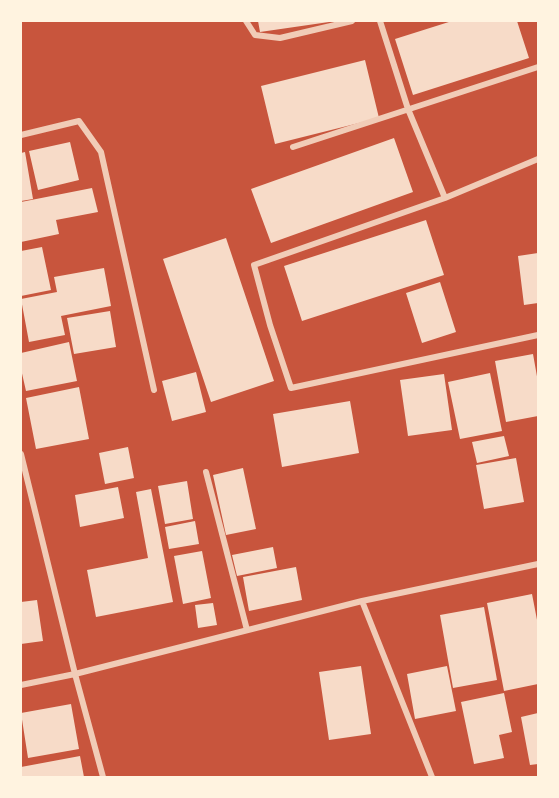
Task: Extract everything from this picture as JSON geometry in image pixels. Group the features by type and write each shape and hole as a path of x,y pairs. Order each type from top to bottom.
{"street":[{"path":"246,21 255,35 280,38 351,21"},
{"path":"380,21 408,110 444,198"},
{"path":"293,147 538,67"},
{"path":"21,135 79,121 101,152 154,390"},
{"path":"538,159 444,198 254,264 270,325 291,388 538,335"},
{"path":"21,454 103,777"},
{"path":"206,472 247,630"},
{"path":"21,685 75,674 362,601 538,564"},
{"path":"362,601 432,777"}],"building":[{"path":"258,21 329,21 329,22 260,32"},
{"path":"452,21 517,21 529,58 413,95 395,39"},
{"path":"365,60 379,118 275,144 261,86"},
{"path":"394,138 413,192 271,243 251,189"},
{"path":"70,142 79,180 38,190 29,151"},
{"path":"25,152 33,199 21,201 21,153"},
{"path":"92,188 98,212 56,220 59,234 21,242 21,202"},
{"path":"426,220 444,275 302,321 284,266"},
{"path":"226,238 274,381 211,402 163,259"},
{"path":"42,247 51,290 21,296 21,251"},
{"path":"538,253 538,303 524,305 518,256"},
{"path":"104,268 111,306 61,316 65,335 29,342 21,299 57,292 54,277"},
{"path":"440,282 456,332 422,343 406,293"},
{"path":"110,311 116,347 74,354 67,318"},
{"path":"69,342 77,381 26,391 21,369 21,353"},
{"path":"533,354 538,382 538,416 506,422 495,361"},
{"path":"196,372 206,412 172,421 162,381"},
{"path":"490,373 502,431 460,439 448,382"},
{"path":"444,374 452,430 408,436 400,380"},
{"path":"79,387 89,439 36,449 26,398"},
{"path":"350,401 359,453 282,467 273,414"},
{"path":"504,436 509,456 477,463 472,442"},
{"path":"128,447 134,478 105,484 99,453"},
{"path":"516,458 524,502 484,509 476,465"},
{"path":"243,468 256,529 226,535 213,475"},
{"path":"187,481 193,519 165,524 158,486"},
{"path":"118,487 124,518 80,527 75,495"},
{"path":"151,489 173,602 96,617 87,570 148,558 136,492"},
{"path":"195,521 199,544 169,549 165,527"},
{"path":"273,547 277,568 237,576 232,555"},
{"path":"202,551 211,598 183,604 174,556"},
{"path":"296,567 302,600 249,611 243,577"},
{"path":"532,594 538,625 538,684 504,691 487,603"},
{"path":"37,600 43,641 21,644 21,602"},
{"path":"213,603 217,625 198,628 195,605"},
{"path":"484,607 497,680 453,688 440,615"},
{"path":"361,666 371,734 329,740 319,672"},
{"path":"447,666 456,711 415,719 407,674"},
{"path":"504,693 512,732 499,735 504,758 474,764 461,702"},
{"path":"71,704 79,749 28,758 21,713"},
{"path":"538,713 538,764 530,765 521,717"},
{"path":"80,756 84,777 21,777 21,767"}]}
